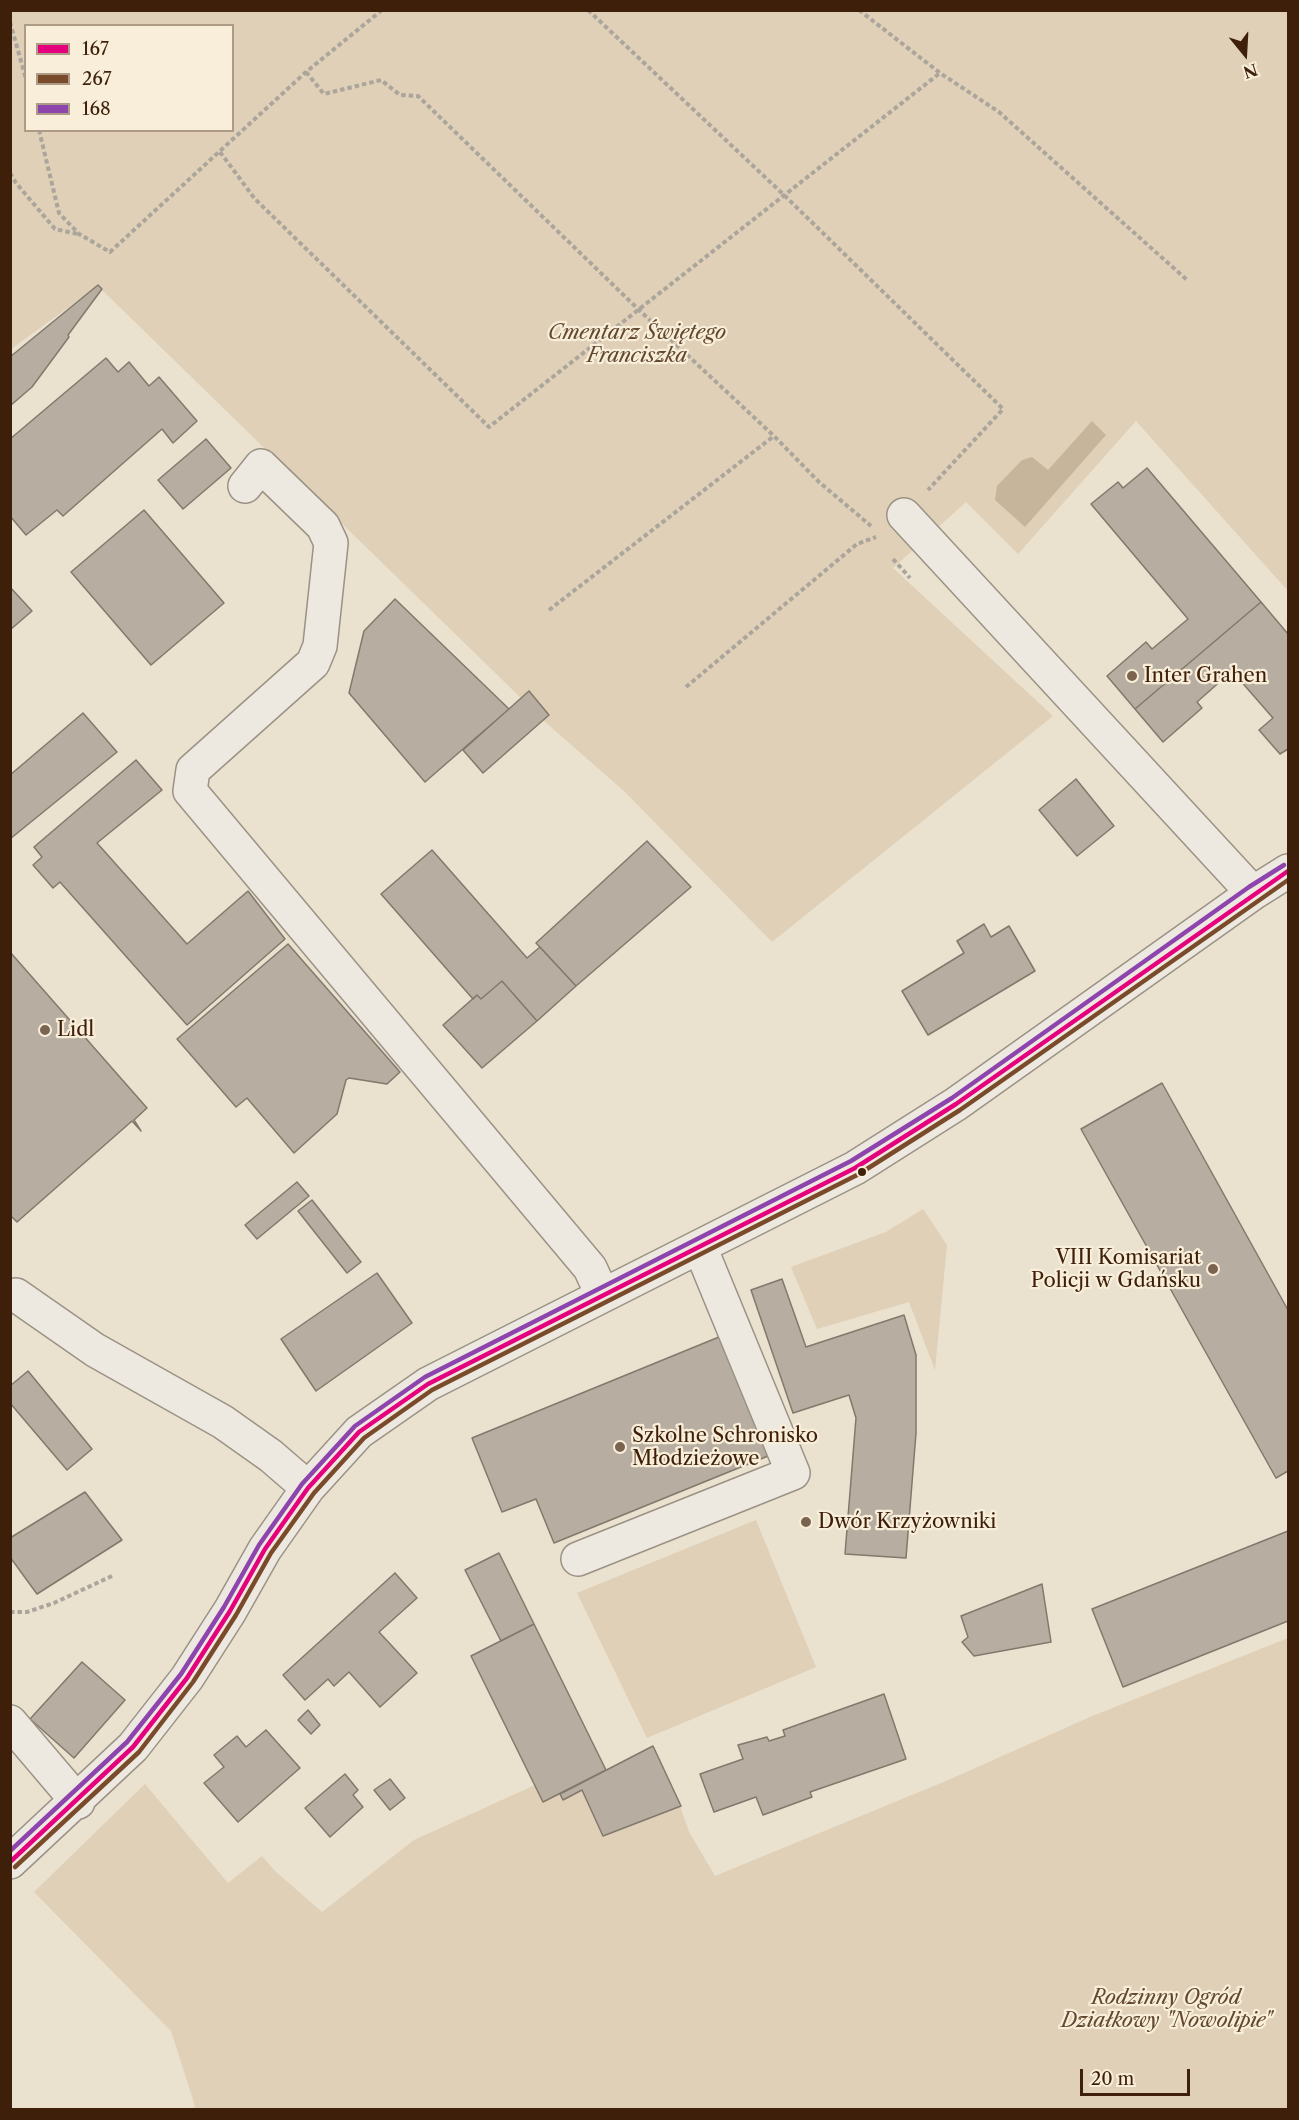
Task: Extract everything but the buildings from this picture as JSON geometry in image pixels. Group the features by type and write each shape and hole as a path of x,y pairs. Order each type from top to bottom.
{"street":[{"path":"244,486 261,466 323,526 331,543 320,646 313,663 193,770 190,791 590,1268 602,1294"},
{"path":"904,515 1253,892"},
{"path":"10,1862 78,1802 133,1747 187,1678 230,1611 265,1549 308,1488 359,1432 428,1384 855,1168 956,1104 1253,892 1288,872"},
{"path":"578,1559 793,1473 700,1247"},
{"path":"16,1295 95,1350 223,1422 271,1456 308,1488"},
{"path":"10,1722 78,1802"}],"path":[{"path":"39,132 59,213 79,234 110,252 306,72 382,10"},
{"path":"588,10 785,196 1003,409 904,515"},
{"path":"859,10 940,73 999,112 1187,280"},
{"path":"10,22 24,71"},
{"path":"306,72 324,94 381,80 400,95 418,96 638,309 774,436 819,482 882,535 857,544 686,687"},
{"path":"220,152 255,199 489,427 940,73"},
{"path":"10,173 55,229 79,234"},
{"path":"549,610 774,436"},
{"path":"10,1612 27,1612 54,1603 112,1576"}],"green space":[{"name":"Cmentarz Świętego Franciszka","path":"11,11 1288,11 1288,591 1136,421 1018,554 966,502 893,568 1053,716 772,942 625,792 543,720 549,714 529,691 521,698 98,286 11,349"},
{"path":"923,1209 947,1245 935,1370 909,1302 817,1329 791,1267 886,1232"},
{"path":"756,1520 816,1667 647,1738 577,1593"},
{"name":"Rodzinny Ogród Działkowy \"Nowolipie\"","path":"1288,1638 1288,2109 192,2109 195,2106 171,2031 34,1892 145,1784 228,1883 262,1856 275,1871 322,1912 414,1840 535,1785 543,1802 560,1794 563,1800 582,1790 603,1836 680,1806 689,1832 715,1876 946,1781 1090,1717"}],"shaded area":[{"path":"1092,421 1106,435 1025,527 995,500 997,486 1022,460 1032,457 1048,470"}],"transit line":[{"name":"168","path":"10,1851 127,1742 181,1674 224,1607 259,1545 302,1484 355,1426 425,1377 851,1161 952,1098 1249,887 1284,865"},
{"name":"167","path":"10,1862 133,1747 187,1678 230,1611 265,1549 308,1488 359,1432 428,1384 855,1168 956,1104 1288,871"},
{"name":"267","path":"15,1867 139,1752 193,1682 236,1615 271,1553 314,1493 364,1438 432,1390 859,1174 960,1110 1288,880"}],"place":[{"name":"Inter Grahen","path":"1132,676"},
{"name":"Lidl","path":"45,1030"},
{"name":"VIII Komisariat Policji w Gdańsku","path":"1213,1269"},
{"name":"Szkolne Schronisko Młodzieżowe","path":"620,1447"},
{"name":"Dwór Krzyżowniki","path":"806,1522"}]}
